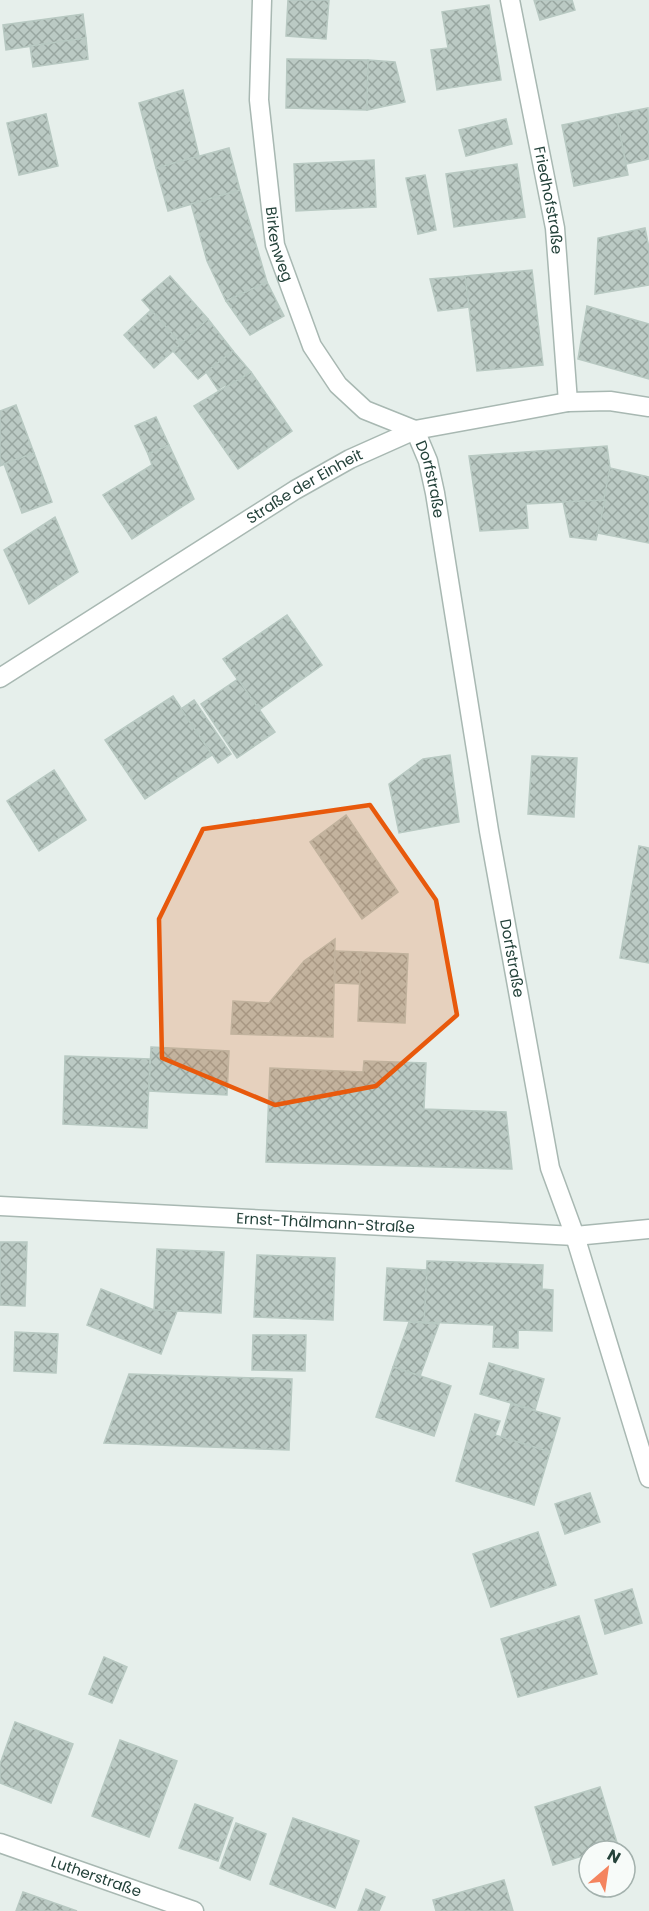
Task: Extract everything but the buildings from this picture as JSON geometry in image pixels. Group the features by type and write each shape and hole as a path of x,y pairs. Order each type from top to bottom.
{"street":[{"name":"Birkenweg","path":"262,0 260,100 274,245 312,346 338,385 365,410 415,430"},
{"name":"Friedhofstraße","path":"510,0 555,228 568,402"},
{"name":"Straße der Einheit","path":"0,678 295,490 350,459 415,430 568,402 610,401 649,407"},
{"name":"Dorfstraße","path":"415,430 428,461 435,493 487,819 550,1168 575,1236 649,1478"},
{"name":"Ernst-Thälmann-Straße","path":"0,1206 575,1236 649,1229"},
{"name":"Lutherstraße","path":"0,1843 194,1911"}],"highlighted area":[{"path":"370,805 436,900 457,1015 376,1086 275,1105 162,1058 159,919 203,829"}]}
